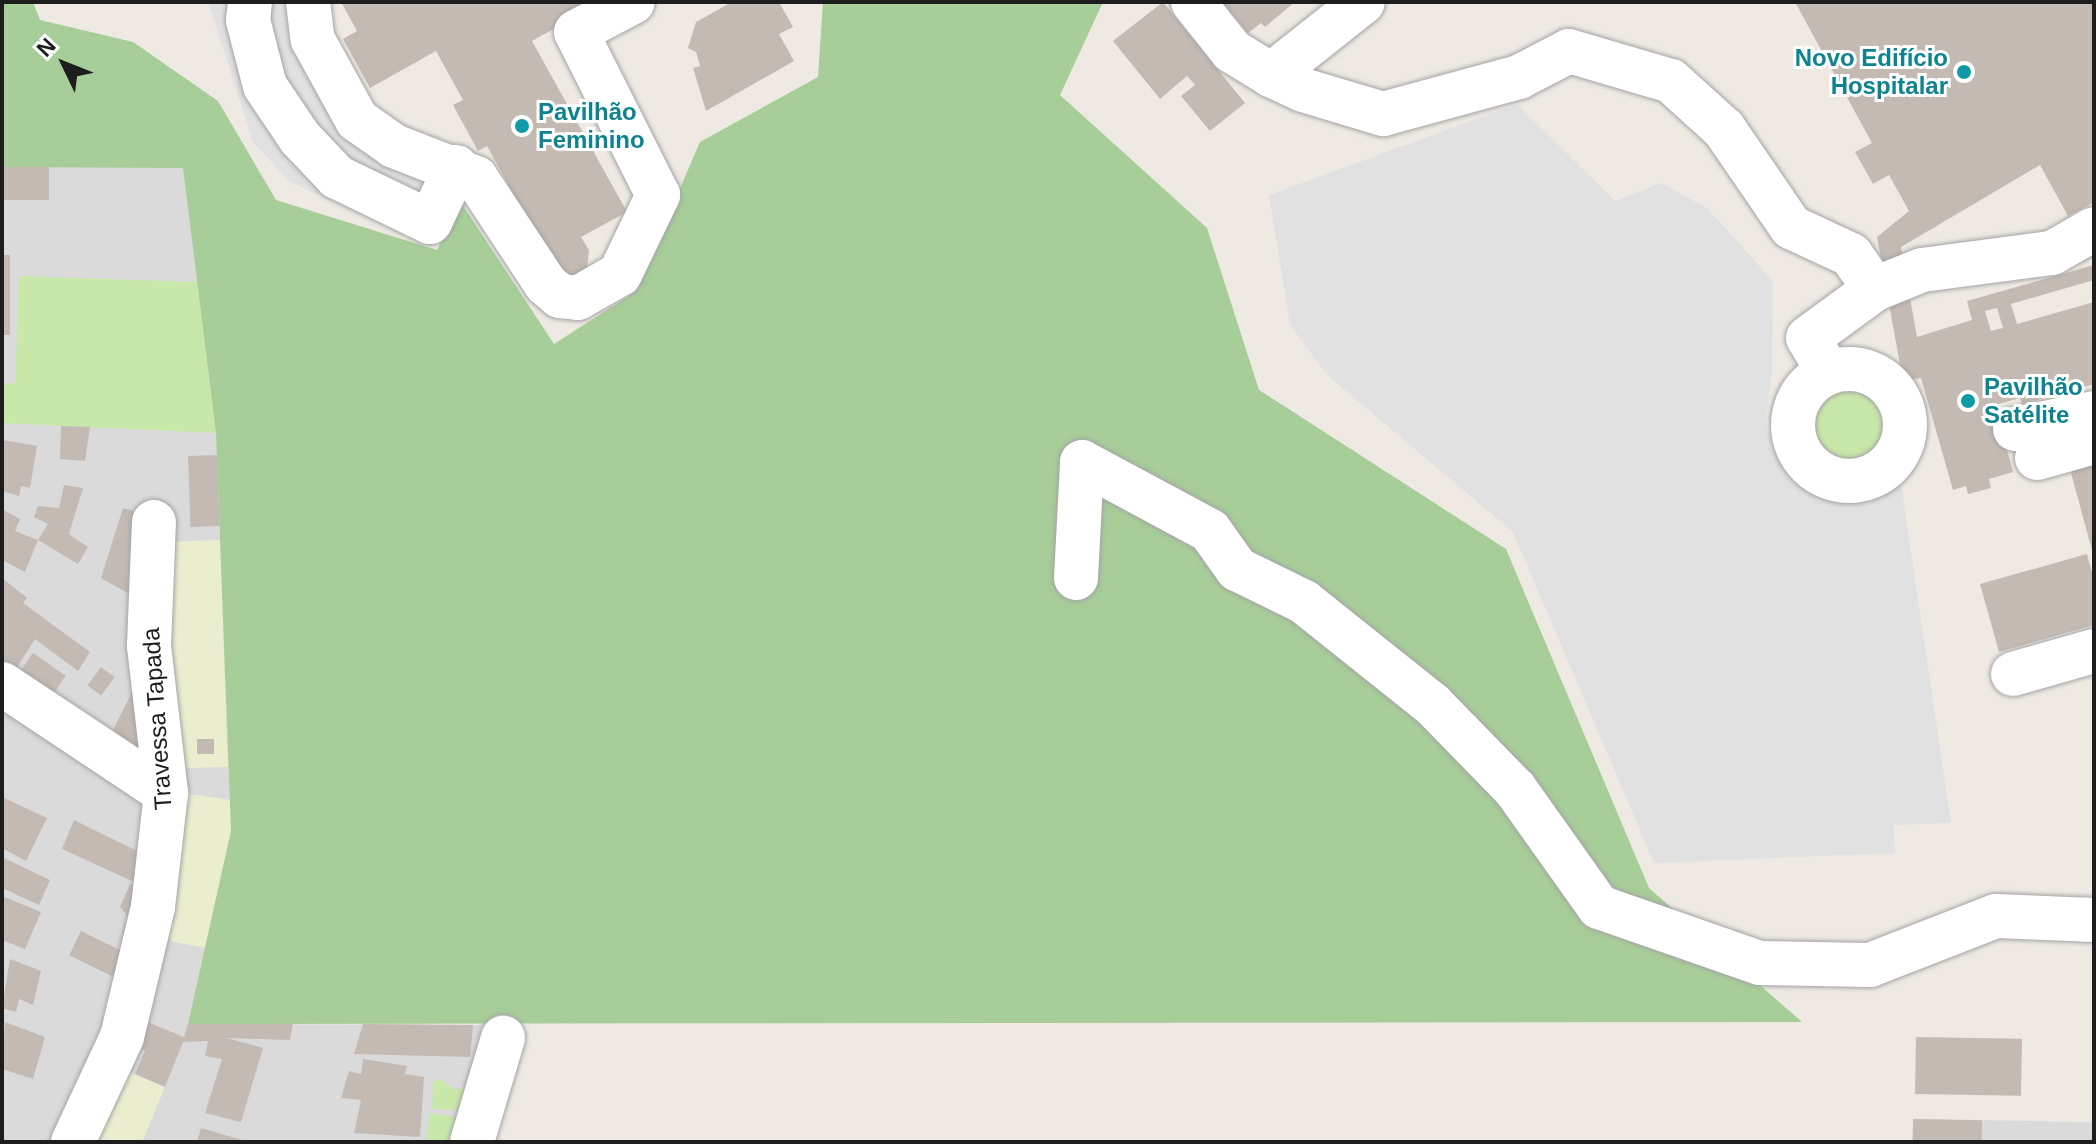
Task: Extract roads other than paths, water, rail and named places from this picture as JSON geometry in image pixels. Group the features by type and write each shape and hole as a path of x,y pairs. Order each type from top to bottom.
{"street":[{"path":"250,2 248,20 265,86 300,138 337,177 430,222 456,167"},
{"path":"308,2 313,40 357,120 394,146 456,167 476,178 546,284 560,296 578,298 620,274 658,195 576,32 633,2"},
{"path":"1193,2 1232,51 1271,75 1303,90 1383,114 1519,77 1569,51 1671,81 1724,129 1791,227 1851,255 1875,289"},
{"path":"1271,75 1363,2"},
{"path":"1828,372 1808,338 1875,289 1922,270 2086,247"},
{"path":"2094,413 2026,444 2094,442"},
{"path":"1076,578 1082,462 1210,531 1237,569 1304,602 1432,704 1515,789 1599,907 1760,963 1870,965 1996,916 2094,920"},
{"name":"Travessa Tapada","path":"73,1142 122,1037 153,907 166,793 149,645 154,522"},
{"path":"2013,674 2094,651"},
{"path":"2,684 166,793"},
{"path":"472,1142 503,1038"}],"place":[{"name":"Novo Edifício Hospitalar","path":"1964,72"},
{"name":"Pavilhão Feminino","path":"522,126"},
{"name":"Pavilhão Satélite","path":"1968,401"}]}
